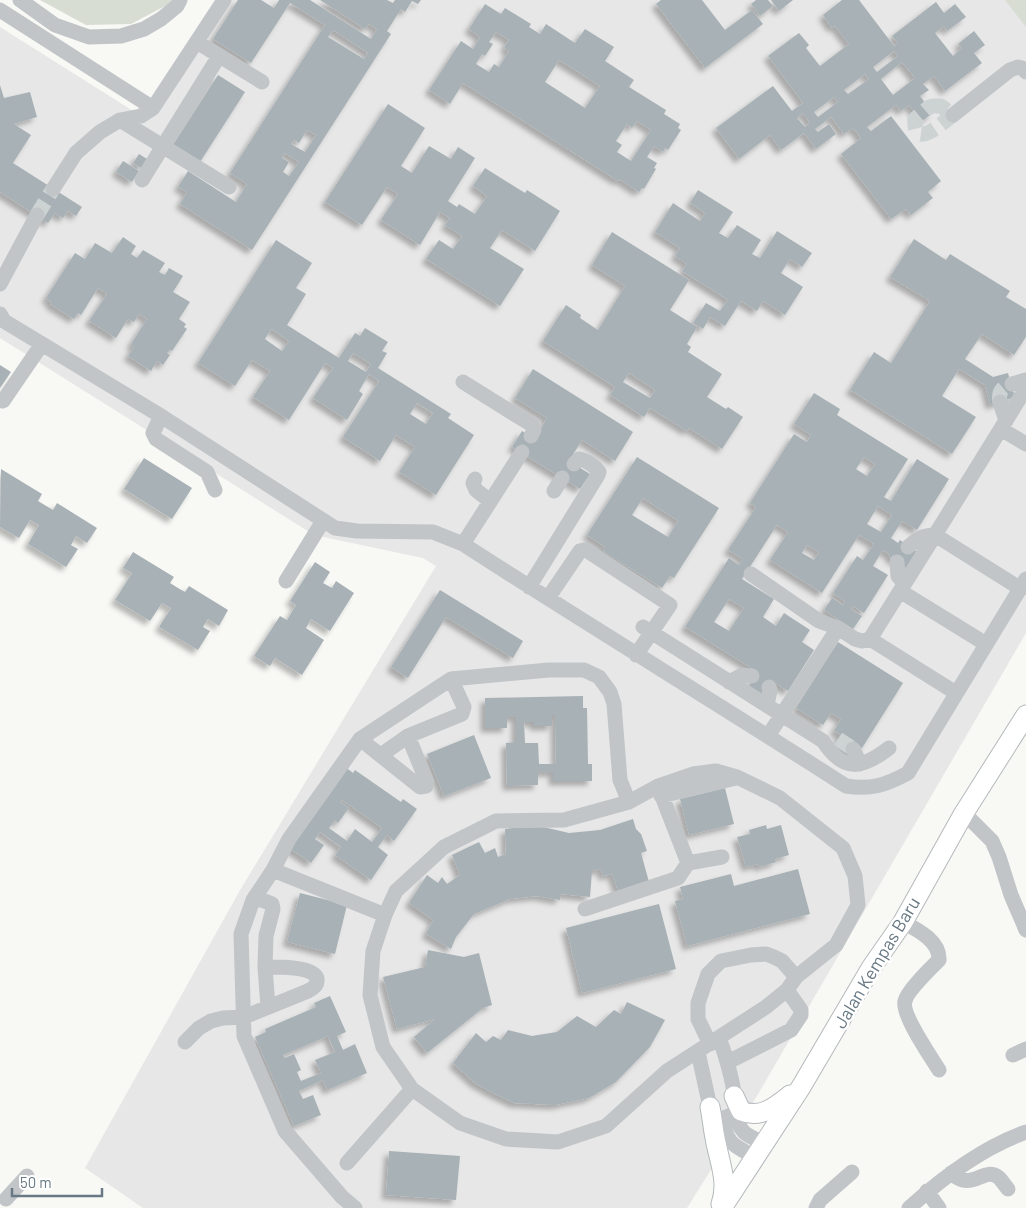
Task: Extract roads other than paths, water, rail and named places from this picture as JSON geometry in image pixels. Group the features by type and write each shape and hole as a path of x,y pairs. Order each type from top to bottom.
{"main road":[{"name":"Jalan Kempas Baru","path":"721,1208 801,1087 871,968 903,922 964,813 1026,714"},
{"path":"721,1208 724,1195 724,1177 714,1136 725,1109 741,1111 751,1115 775,1106 801,1087"}],"street":[{"path":"20,0 55,25 88,37 121,36 144,30 169,13 177,6 180,0"},
{"path":"54,189 76,153 100,132 120,120 140,116 153,108 224,0"},
{"path":"0,10 153,108"},
{"path":"198,42 262,82"},
{"path":"142,180 219,56"},
{"path":"953,115 1010,70 1018,67 1026,72"},
{"path":"120,120 229,187"},
{"path":"0,284 37,216"},
{"path":"0,314 4,321 161,416 335,528 357,531 433,532 463,544 846,786 860,788 877,786 890,783 908,773 1023,584 935,535 926,535 917,539 908,547"},
{"path":"3,401 42,344"},
{"path":"463,382 512,418 532,425 534,430 531,436"},
{"path":"751,574 819,621 838,628 855,639 862,641 870,639 1003,425 1021,384"},
{"path":"1000,402 1003,425 1026,444"},
{"path":"161,416 154,433 156,439 207,472 215,490"},
{"path":"463,544 522,452"},
{"path":"207,472 219,453"},
{"path":"529,587 598,475 598,469 583,460 579,459 574,464"},
{"path":"476,479 473,483 476,490 493,498"},
{"path":"286,581 323,521"},
{"path":"548,598 566,579 580,551 586,550 670,605 647,630 636,655"},
{"path":"897,562 898,576 902,587 986,644"},
{"path":"768,736 838,628"},
{"path":"647,630 782,714 831,740 830,751 840,761 855,765 868,763 889,748"},
{"path":"870,639 956,693"},
{"path":"355,1208 342,1197 285,1131 244,1036 241,934 253,900 273,870 289,839 360,739 451,679 566,670 584,670 599,677 610,692 614,704 620,780 629,802"},
{"path":"729,682 742,675 752,676"},
{"path":"381,755 408,736 462,714 464,708 451,679"},
{"path":"767,705 769,687"},
{"path":"360,739 420,787 426,786 427,782 408,736"},
{"path":"853,749 860,764"},
{"path":"716,771 737,777 780,798 843,848 855,876 858,905 836,945 796,977 787,990 766,1007 666,1071 606,1126 558,1142 506,1139 460,1123 412,1089 382,1047 370,995 374,951 385,915 396,891 444,847 496,821 564,820 629,802 660,791 693,774 716,771"},
{"path":"660,791 688,863"},
{"path":"964,813 992,842 1026,930"},
{"path":"585,909 678,878 688,863 722,857"},
{"path":"273,870 385,915"},
{"path":"253,900 262,900 272,904 274,909 266,936 265,967 268,1007"},
{"path":"903,922 935,943 940,952 939,960 904,1002 912,1026 939,1070"},
{"path":"759,1150 750,1137 740,1130 725,1109 709,1044 698,1019 698,1003 708,974 722,961 766,954 782,961 796,977"},
{"path":"185,1042 199,1028 211,1021 223,1018 244,1017 313,988 316,984 317,979 310,970 265,967"},
{"path":"728,1062 791,1030 801,1016 801,1010 787,990"},
{"path":"709,1044 728,1062"},
{"path":"725,1109 728,1062"},
{"path":"347,1163 412,1089"},
{"path":"909,1208 951,1172 1026,1132"},
{"path":"816,1208 820,1200 852,1172"},
{"path":"951,1172 958,1179 969,1182 988,1174 997,1177 1008,1189"},
{"path":"2,1200 27,1176"},
{"path":"927,1192 939,1208"}],"tunnel":[{"path":"933,106 941,106 953,115 929,132 919,133 916,129 915,119 929,107 933,106"},
{"path":"37,215 53,189"},
{"path":"1000,402 1002,390 1012,384"},
{"path":"838,739 853,749"}]}
